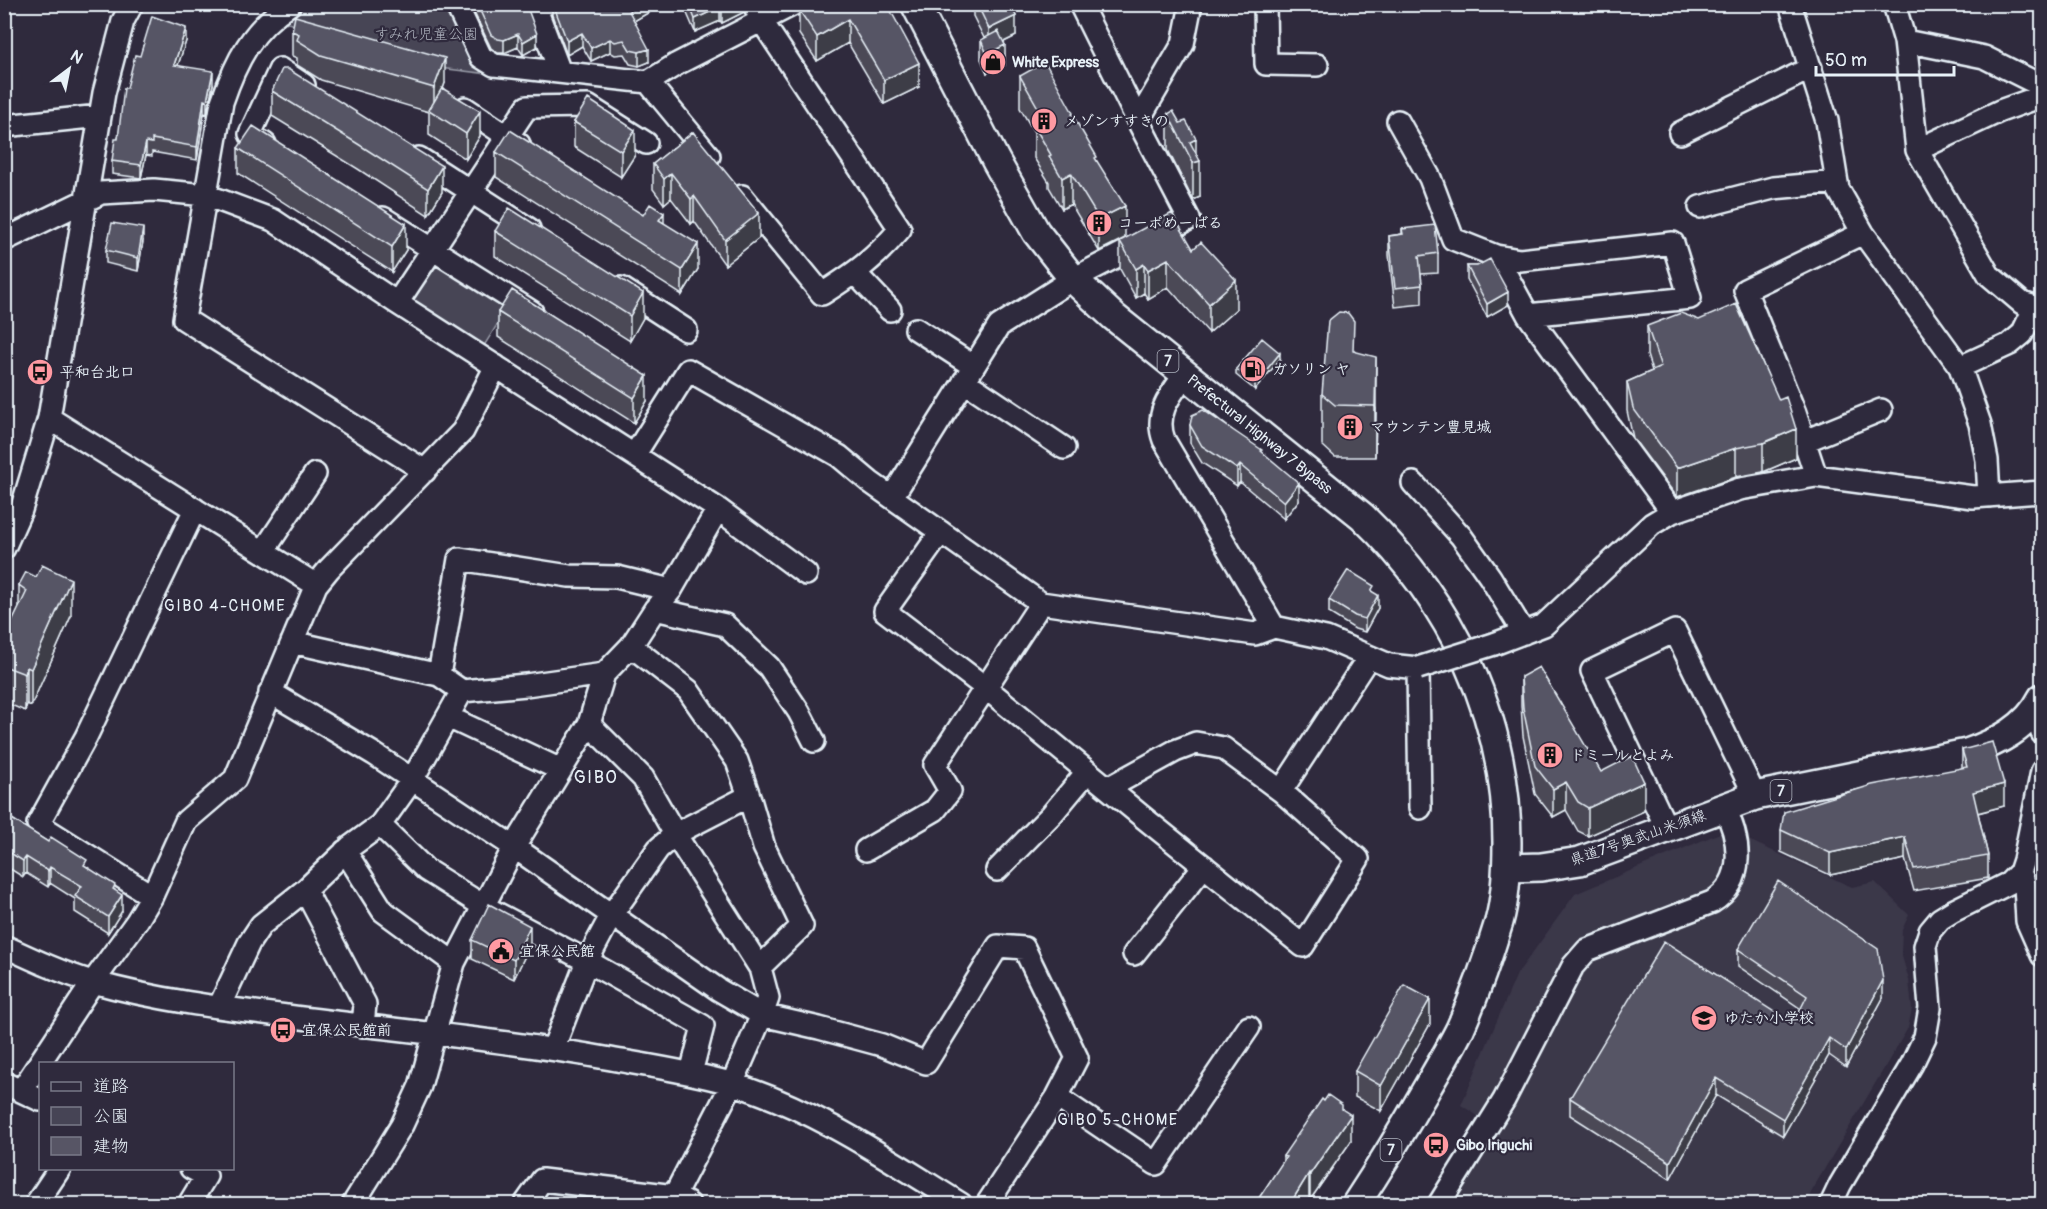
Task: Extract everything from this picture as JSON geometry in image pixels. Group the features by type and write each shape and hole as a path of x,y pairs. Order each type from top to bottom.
{"main road":[{"name":"Prefectural Highway 7 Bypass","path":"915,4 996,161 1036,232 1073,279 1114,317 1362,516 1386,538 1431,597 1474,675 1492,727 1507,810 1507,868"},
{"name":"県道7号奥武山米須線","path":"1507,868 1541,867 1580,861 1755,796 1967,753 1989,745 2040,714"},
{"name":"7","path":"1356,1204 1400,1134 1459,1030 1499,921 1507,868"}],"street":[{"path":"4,548 21,510 49,418 104,93 123,21 132,4"},
{"path":"290,4 279,11 251,40 233,69 222,102 184,320 425,471"},
{"path":"456,4 481,57 494,65 648,82 757,12 794,4"},
{"path":"545,4 536,9 560,72"},
{"path":"892,497 999,326 1073,279 1189,219 1080,4"},
{"path":"1138,121 1183,44 1191,4"},
{"path":"1265,4 1266,64 1317,65"},
{"path":"1790,4 1827,121 1838,189 1863,233 1960,367 1980,424 1987,460 1989,496"},
{"path":"1894,4 1905,41 1917,150 1989,275 2022,303 2038,308 2022,334 2010,344 1960,367"},
{"path":"648,82 822,294 855,273 881,251 900,229 757,12"},
{"path":"1905,41 1984,57 2043,86"},
{"path":"1680,133 1811,68"},
{"path":"280,153 250,134 280,69 320,95"},
{"path":"1917,150 2000,111 2043,96"},
{"path":"397,303 527,107 588,106 646,143"},
{"path":"465,108 537,156"},
{"path":"4,126 100,116"},
{"path":"1398,121 1430,178 1453,239 1496,256 1520,260 1673,243 1690,298 1528,315"},
{"path":"400,147 549,242"},
{"path":"1700,207 1773,188 1837,182"},
{"path":"4,240 101,193 112,192 154,190 206,195 273,220 397,303 718,509 806,574"},
{"path":"362,204 550,323"},
{"path":"1816,476 1795,413 1745,290 1863,233"},
{"path":"1496,256 1528,315 1671,512"},
{"path":"855,273 890,310"},
{"path":"608,280 686,330"},
{"path":"916,329 969,374 1064,448"},
{"path":"39,1100 13,1087 137,921 152,896 186,821 235,779 316,585 463,431 496,366"},
{"path":"635,454 688,370 839,456 870,482 1041,603 1255,634 1274,627 1326,638 1368,658 1389,665 1418,668 1494,644 1544,625 1652,524 1671,512 1740,489 1816,476 1973,497 2043,492"},
{"path":"1185,375 1163,407 1159,422 1160,431 1274,627"},
{"path":"1805,441 1881,410"},
{"path":"49,418 316,585"},
{"path":"263,552 315,474"},
{"path":"1413,483 1461,536 1490,577 1524,633"},
{"path":"152,896 38,824 87,737 195,509"},
{"path":"353,1204 412,1106 420,1086 454,963 485,907 514,847 589,724 604,674 631,646 670,590 718,509"},
{"path":"941,532 885,611 986,687 1087,772 1303,946 1358,859 1281,791 1223,748 1196,743 1108,788"},
{"path":"439,675 459,559 569,576 617,578 670,590"},
{"path":"866,850 935,810 950,790 935,765 1041,603"},
{"path":"655,609 725,625 769,667 799,712 814,741"},
{"path":"1667,829 1592,671 1675,631 1755,796"},
{"path":"292,642 439,675 462,691 604,674"},
{"path":"631,646 688,690 737,762 764,847 802,926 759,967"},
{"path":"1281,791 1368,658"},
{"path":"1418,668 1419,808"},
{"path":"219,1007 249,943 261,925 305,890 345,851 380,825 412,780 462,691"},
{"path":"270,692 374,754 612,914 719,990 762,1015 882,1046 926,1063 998,946 1024,948 1077,1058 1057,1097 987,1204"},
{"path":"448,717 561,770"},
{"path":"525,1204 542,1180 678,1202 768,998 759,967 675,834 643,777 589,724"},
{"path":"1831,1204 1912,1064 1925,1037 1930,1008 1925,946 1930,931 1953,911 2009,883 2020,872 2043,771"},
{"path":"997,870 1052,814 1087,772"},
{"path":"553,1048 587,961 612,914 658,849 675,834 749,796"},
{"path":"1438,1204 1504,1100 1573,966 1587,950 1712,902 1727,890 1738,864 1733,825 1724,807"},
{"path":"380,825 426,870 485,907 704,1026 691,1073"},
{"path":"345,851 383,911 454,963"},
{"path":"1134,954 1204,866"},
{"path":"2020,872 2025,885 2027,921 2043,955"},
{"path":"305,890 365,1004 363,1026"},
{"path":"4,946 48,967 93,982 148,996 363,1026 553,1048 691,1073 732,1084 778,1101 824,1122 870,1147 961,1204"},
{"path":"1057,1097 1156,1164 1249,1027"},
{"path":"36,1204 59,1170"},
{"path":"189,1204 206,1176 194,1170"}],"shaded area":[{"name":"ゆたか小学校","path":"1739,825 1744,838 1852,887 1875,882 1909,915 1902,930 1901,953 1909,980 1912,1009 1908,1028 1812,1190 1807,1204 1448,1204 1496,1128 1461,1105 1517,974 1575,894"}],"green space":[{"name":"すみれ児童公園","path":"303,5 446,5 481,73 439,68 281,21"},
{"path":"433,255 510,304 482,349 413,304 410,292"}],"building":[{"path":"477,4 526,4 537,34 523,42 518,34 504,40 498,39 491,35"},
{"path":"553,4 640,4 629,11 649,49 639,52 630,50 624,40 615,42 610,39 591,48 582,33 567,41"},
{"path":"689,4 733,4 722,10 720,7 695,19"},
{"path":"807,4 887,4 919,63 884,80 848,19 817,37 799,10"},
{"path":"977,4 1010,4 1016,16 989,29"},
{"path":"152,16 186,28 174,65 213,71 207,101 204,100 197,147 152,139 152,143 146,142 141,165 112,161 115,139 118,139 124,88 127,88 135,55 140,56"},
{"path":"295,16 445,58 434,88 321,55 297,40 299,34 292,31"},
{"path":"998,31 1005,45 987,54 981,40"},
{"path":"1045,62 1097,157 1095,158 1125,206 1099,219 1071,173 1062,178 1034,126 1045,120 1020,76"},
{"path":"282,69 288,69 442,166 428,189 272,91"},
{"path":"442,88 480,111 466,134 429,110"},
{"path":"588,99 635,130 621,151 574,122"},
{"path":"1173,111 1180,123 1186,121 1196,139 1190,142 1200,161 1193,163 1168,114"},
{"path":"253,126 406,224 392,247 238,148"},
{"path":"510,130 643,215 650,204 664,213 659,220 698,244 682,270 496,152"},
{"path":"693,132 759,213 725,240 694,196 691,199 671,173 664,179 653,164"},
{"path":"509,208 643,293 630,316 495,231"},
{"path":"1172,213 1193,249 1201,242 1236,280 1209,304 1168,259 1148,270 1144,264 1136,269 1120,241"},
{"path":"112,223 143,228 138,258 106,250"},
{"path":"1435,225 1438,253 1419,256 1422,285 1395,288 1389,236 1403,234 1402,229"},
{"path":"1490,259 1508,292 1487,304 1467,266 1477,266"},
{"path":"512,290 647,376 634,398 498,312"},
{"path":"1736,304 1779,400 1786,397 1796,429 1763,443 1736,448 1677,468 1633,408 1627,382 1661,367 1647,326 1681,313 1699,320"},
{"path":"1339,312 1348,313 1354,321 1353,351 1376,357 1375,406 1335,405 1322,394 1328,321"},
{"path":"1262,338 1280,353 1255,384 1236,369"},
{"path":"1203,410 1262,450 1299,483 1284,502 1240,465 1237,469 1202,446 1190,425 1192,415"},
{"path":"42,565 71,579 31,669 27,667 25,674 4,666 4,639 27,591 19,585 26,572 36,577"},
{"path":"1348,570 1374,586 1371,591 1378,595 1365,619 1355,616 1329,600"},
{"path":"1539,667 1601,772 1632,756 1644,782 1588,808 1578,802 1566,782 1553,789 1535,766 1523,708 1521,677"},
{"path":"1992,742 2004,784 1973,792 1988,856 1914,869 1905,837 1830,853 1781,830 1784,812 1872,785 1967,767 1962,750"},
{"path":"4,814 48,842 51,837 87,860 84,865 115,885 113,889 122,895 108,917 75,896 82,886 50,867 48,871 26,857 23,861 4,849"},
{"path":"1778,881 1878,949 1883,980 1846,1050 1829,1038 1783,1119 1716,1078 1670,1162 1570,1098 1664,941 1793,1024 1807,996 1738,949"},
{"path":"489,904 530,926 514,960 472,940"},
{"path":"1404,985 1430,999 1381,1086 1355,1071"},
{"path":"1328,1095 1351,1115 1309,1173 1290,1204 1255,1204 1286,1157 1283,1156 1322,1099 1324,1101"}],"place":[{"name":"White Express","path":"993,62"},
{"name":"メゾンすすきの","path":"1044,121"},
{"name":"コーポめーばる","path":"1099,223"},
{"name":"ガソリン ヤ","path":"1253,369"},
{"name":"平和台北口","path":"40,372"},
{"name":"マウンテン豊見城","path":"1350,427"},
{"name":"ドミールとよみ","path":"1550,755"},
{"name":"宜保公民館","path":"501,951"},
{"name":"ゆたか小学校","path":"1704,1018"},
{"name":"宜保公民館前","path":"283,1030"},
{"name":"Gibo Iriguchi","path":"1436,1145"}],"district":[{"name":"GIBO 4-CHOME","path":"225,606"},
{"name":"GIBO","path":"596,777"},
{"name":"GIBO 5-CHOME","path":"1118,1120"}]}
